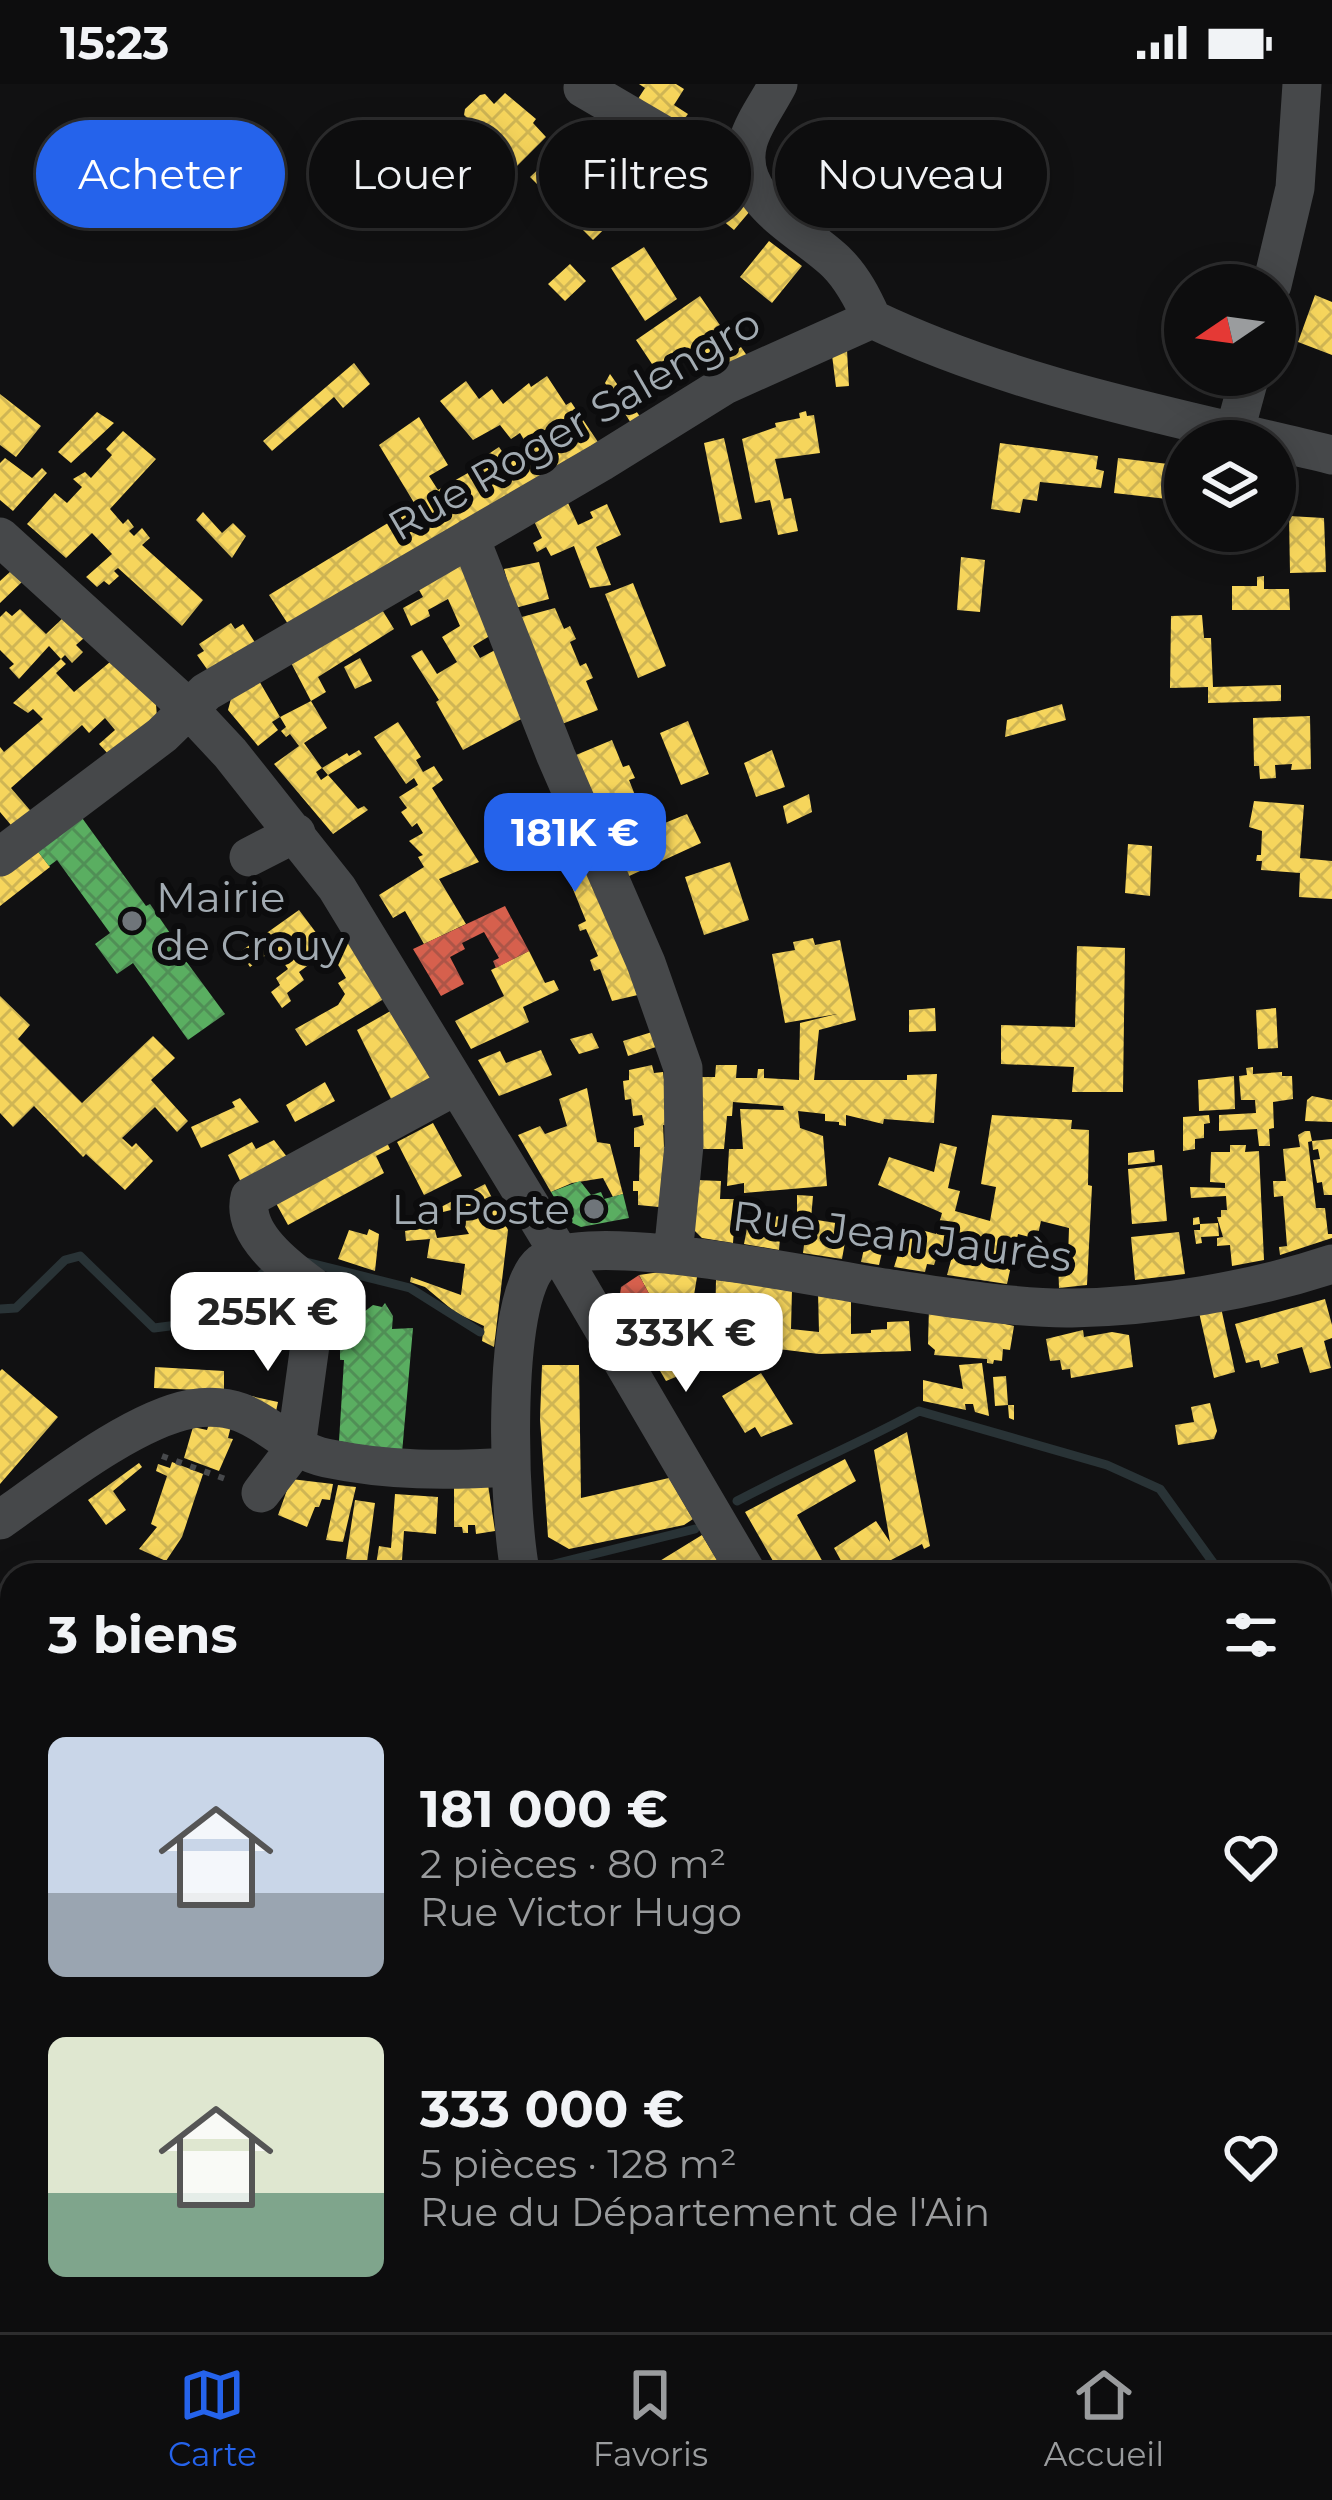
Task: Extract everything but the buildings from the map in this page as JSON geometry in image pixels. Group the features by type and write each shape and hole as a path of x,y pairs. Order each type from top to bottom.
{"street":[{"path":"751,136 778,84"},
{"path":"1277,264 1295,188 1302,84"},
{"path":"583,88 638,120"},
{"path":"751,177 788,228 837,263 872,319 927,345 1066,392 1191,420"},
{"name":"Rue Roger Salengro","path":"0,857 161,735 187,707 222,682 725,385 872,319"},
{"path":"1296,445 1332,454"},
{"path":"0,537 187,707 337,888 741,1563"},
{"path":"470,538 556,756 646,963 683,1068 684,1144 673,1255"},
{"path":"249,857 296,833"},
{"path":"261,1493 296,1447 316,1301 312,1286 286,1266 249,1220 250,1198 457,1085"},
{"path":"518,1563 513,1542 510,1407 523,1298 536,1267 559,1252"},
{"name":"Rue Jean Jaurès","path":"559,1252 673,1255 897,1290 1070,1309 1158,1301 1332,1264"},
{"path":"0,1520 108,1448 190,1409 215,1407 244,1414 268,1424 296,1447 322,1457 422,1472 510,1468"}],"path":[{"path":"145,1456 162,1456 261,1493"}],"waterway":[{"path":"0,1309 16,1308 65,1260 80,1256 154,1328 201,1322 272,1266"},
{"path":"306,1262 410,1288 480,1332"},
{"path":"737,1501 919,1411 1107,1465 1160,1489 1213,1563"},
{"path":"558,1563 695,1529"}],"place":[{"name":"Mairie de Crouy","path":"132,921"},
{"name":"La Poste","path":"594,1209"}]}
